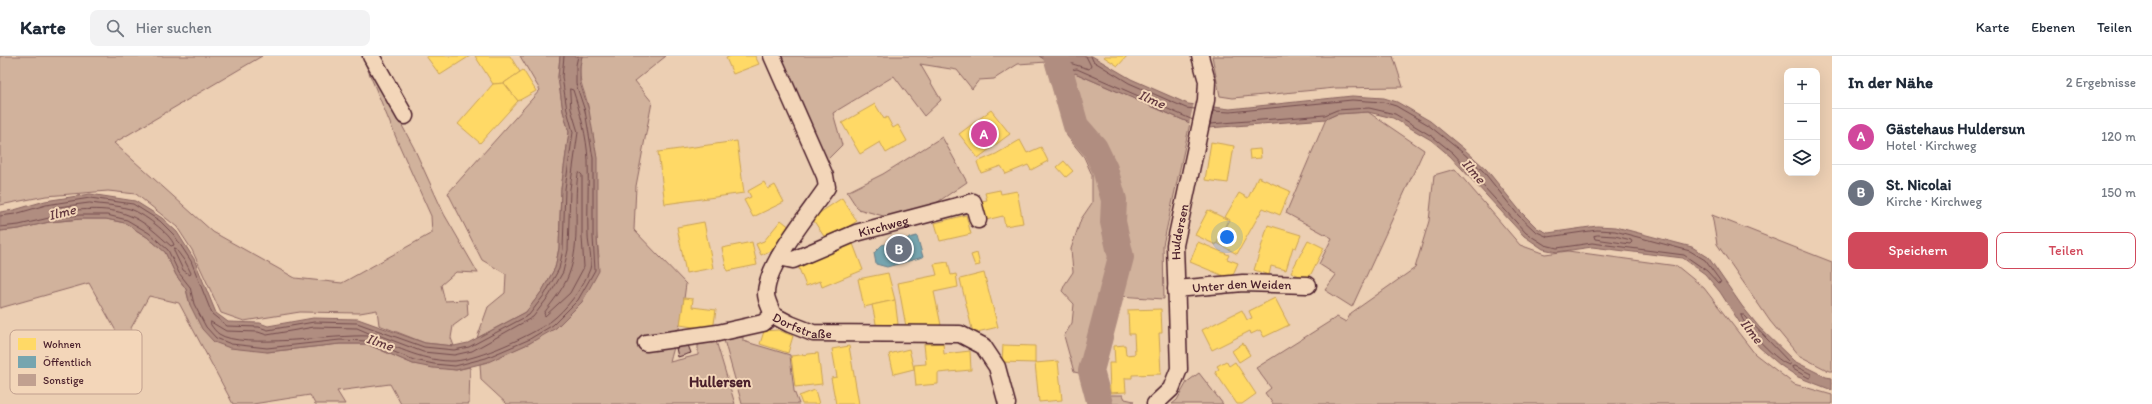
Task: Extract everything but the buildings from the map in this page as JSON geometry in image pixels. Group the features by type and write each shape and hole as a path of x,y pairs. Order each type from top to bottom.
{"street":[{"path":"371,56 405,116"},
{"name":"Dorfstraße","path":"772,56 827,186 779,257 772,271 766,294 773,315 790,324 813,333 960,334 983,346 997,367 1007,404"},
{"name":"Huldersen","path":"1155,404 1171,389 1179,368 1175,245 1206,100 1207,81 1200,56"},
{"name":"Kirchweg","path":"779,257 793,260 856,232 974,202 978,220"},
{"name":"Unter den Weiden","path":"1176,289 1243,283 1308,285"},
{"path":"646,343 718,333 763,323 773,315"}],"shaded area":[{"path":"0,56 262,56 114,143 213,232 295,278 342,283 432,233 431,216 362,56 365,56 414,148 444,214 478,273 456,272 441,285 445,301 467,300 468,315 453,326 451,338 454,346 425,343 379,325 377,310 360,313 300,312 244,321 221,313 192,250 177,227 136,194 108,191 46,196 0,205"},
{"path":"520,56 560,56 558,77 563,111 569,132 561,189 559,248 555,268 542,291 526,312 477,338 488,307 505,293 506,274 482,260 448,193 540,90"},
{"path":"582,56 666,56 635,81 652,102 636,186 634,230 686,284 681,321 670,362 698,355 698,345 716,341 735,404 507,404 481,380 480,364 530,343 599,257 589,113 580,73"},
{"path":"1039,56 1071,76 1075,73 1190,123 1163,245 1164,299 1119,296 1111,318 1104,346 1102,373 1106,395 1123,395 1125,399 1134,401 1129,404 1090,404 1088,375 1074,372 1064,336 1072,323 1074,304 1062,291 1073,272 1071,249 1081,219 1092,203 1092,175 1084,157 1067,136 1047,62 1018,64 994,79 979,80 972,89 957,70 920,64 941,100 924,116 894,76 833,113 842,145 827,160 817,144 780,57"},
{"path":"1212,56 1393,56 1403,87 1335,88 1233,98 1220,96"},
{"path":"1368,112 1424,150 1352,307 1325,290 1336,275 1319,264 1332,238 1286,213 1326,119 1337,114"},
{"path":"942,137 967,182 926,210 887,217 858,209 847,192 883,174"},
{"path":"1455,169 1520,245 1545,254 1568,251 1677,266 1704,288 1755,354 1794,384 1832,395 1832,404 1273,404 1265,393 1271,388 1256,368 1337,317 1346,322 1351,313 1415,268 1429,221 1434,175"},
{"path":"1712,215 1832,262 1832,371 1829,371 1798,355 1770,321 1717,244"},
{"path":"81,219 106,219 125,223 147,237 165,252 176,275 186,289 190,305 267,352 340,344 367,344 413,364 456,370 470,367 469,404 401,404 390,384 337,391 345,404 315,404 310,395 253,404 233,404 179,303 149,296 131,330 116,330 89,283 0,308 0,231 19,229 49,222"},
{"path":"743,337 743,341 790,355 794,391 799,404 742,404 724,340"},
{"path":"1199,373 1223,404 1172,404 1177,400 1187,382"}],"water":[{"path":"560,56 582,56 580,66 580,83 589,110 597,158 597,237 599,271 582,302 556,328 530,343 488,362 456,370 433,368 413,364 367,344 340,344 267,352 230,348 214,342 202,329 190,305 186,289 176,275 165,252 147,237 125,223 106,219 81,219 49,222 19,229 0,231 0,212 14,210 45,201 90,194 135,201 162,218 177,232 194,259 216,313 228,322 260,323 268,326 313,318 358,319 425,343 454,346 468,343 526,312 542,291 555,268 559,248 561,189 569,132 563,111 558,77"},
{"path":"1039,56 1092,56 1131,79 1188,104 1230,109 1352,96 1384,98 1397,102 1430,121 1464,149 1486,169 1521,212 1537,228 1548,233 1597,226 1616,227 1692,247 1708,257 1742,306 1759,327 1794,361 1826,377 1832,378 1832,390 1798,377 1780,365 1759,347 1740,323 1720,292 1705,274 1683,258 1592,247 1557,252 1543,249 1524,236 1450,156 1431,140 1393,118 1368,112 1337,114 1326,119 1208,128 1190,123 1075,73 1072,76"}],"pier":[{"path":"1194,103 1214,105 1208,130 1189,125"}],"waterway":[{"name":"Ilme","path":"1056,56 1076,126 1095,148 1105,169 1114,200 1113,222 1121,257 1091,371 1100,404"}],"place":[{"name":"Gästehaus Huldersun","path":"984,134"},
{"name":"St. Nicolai","path":"899,249"}],"district":[{"name":"Hullersen","path":"720,382"}]}
